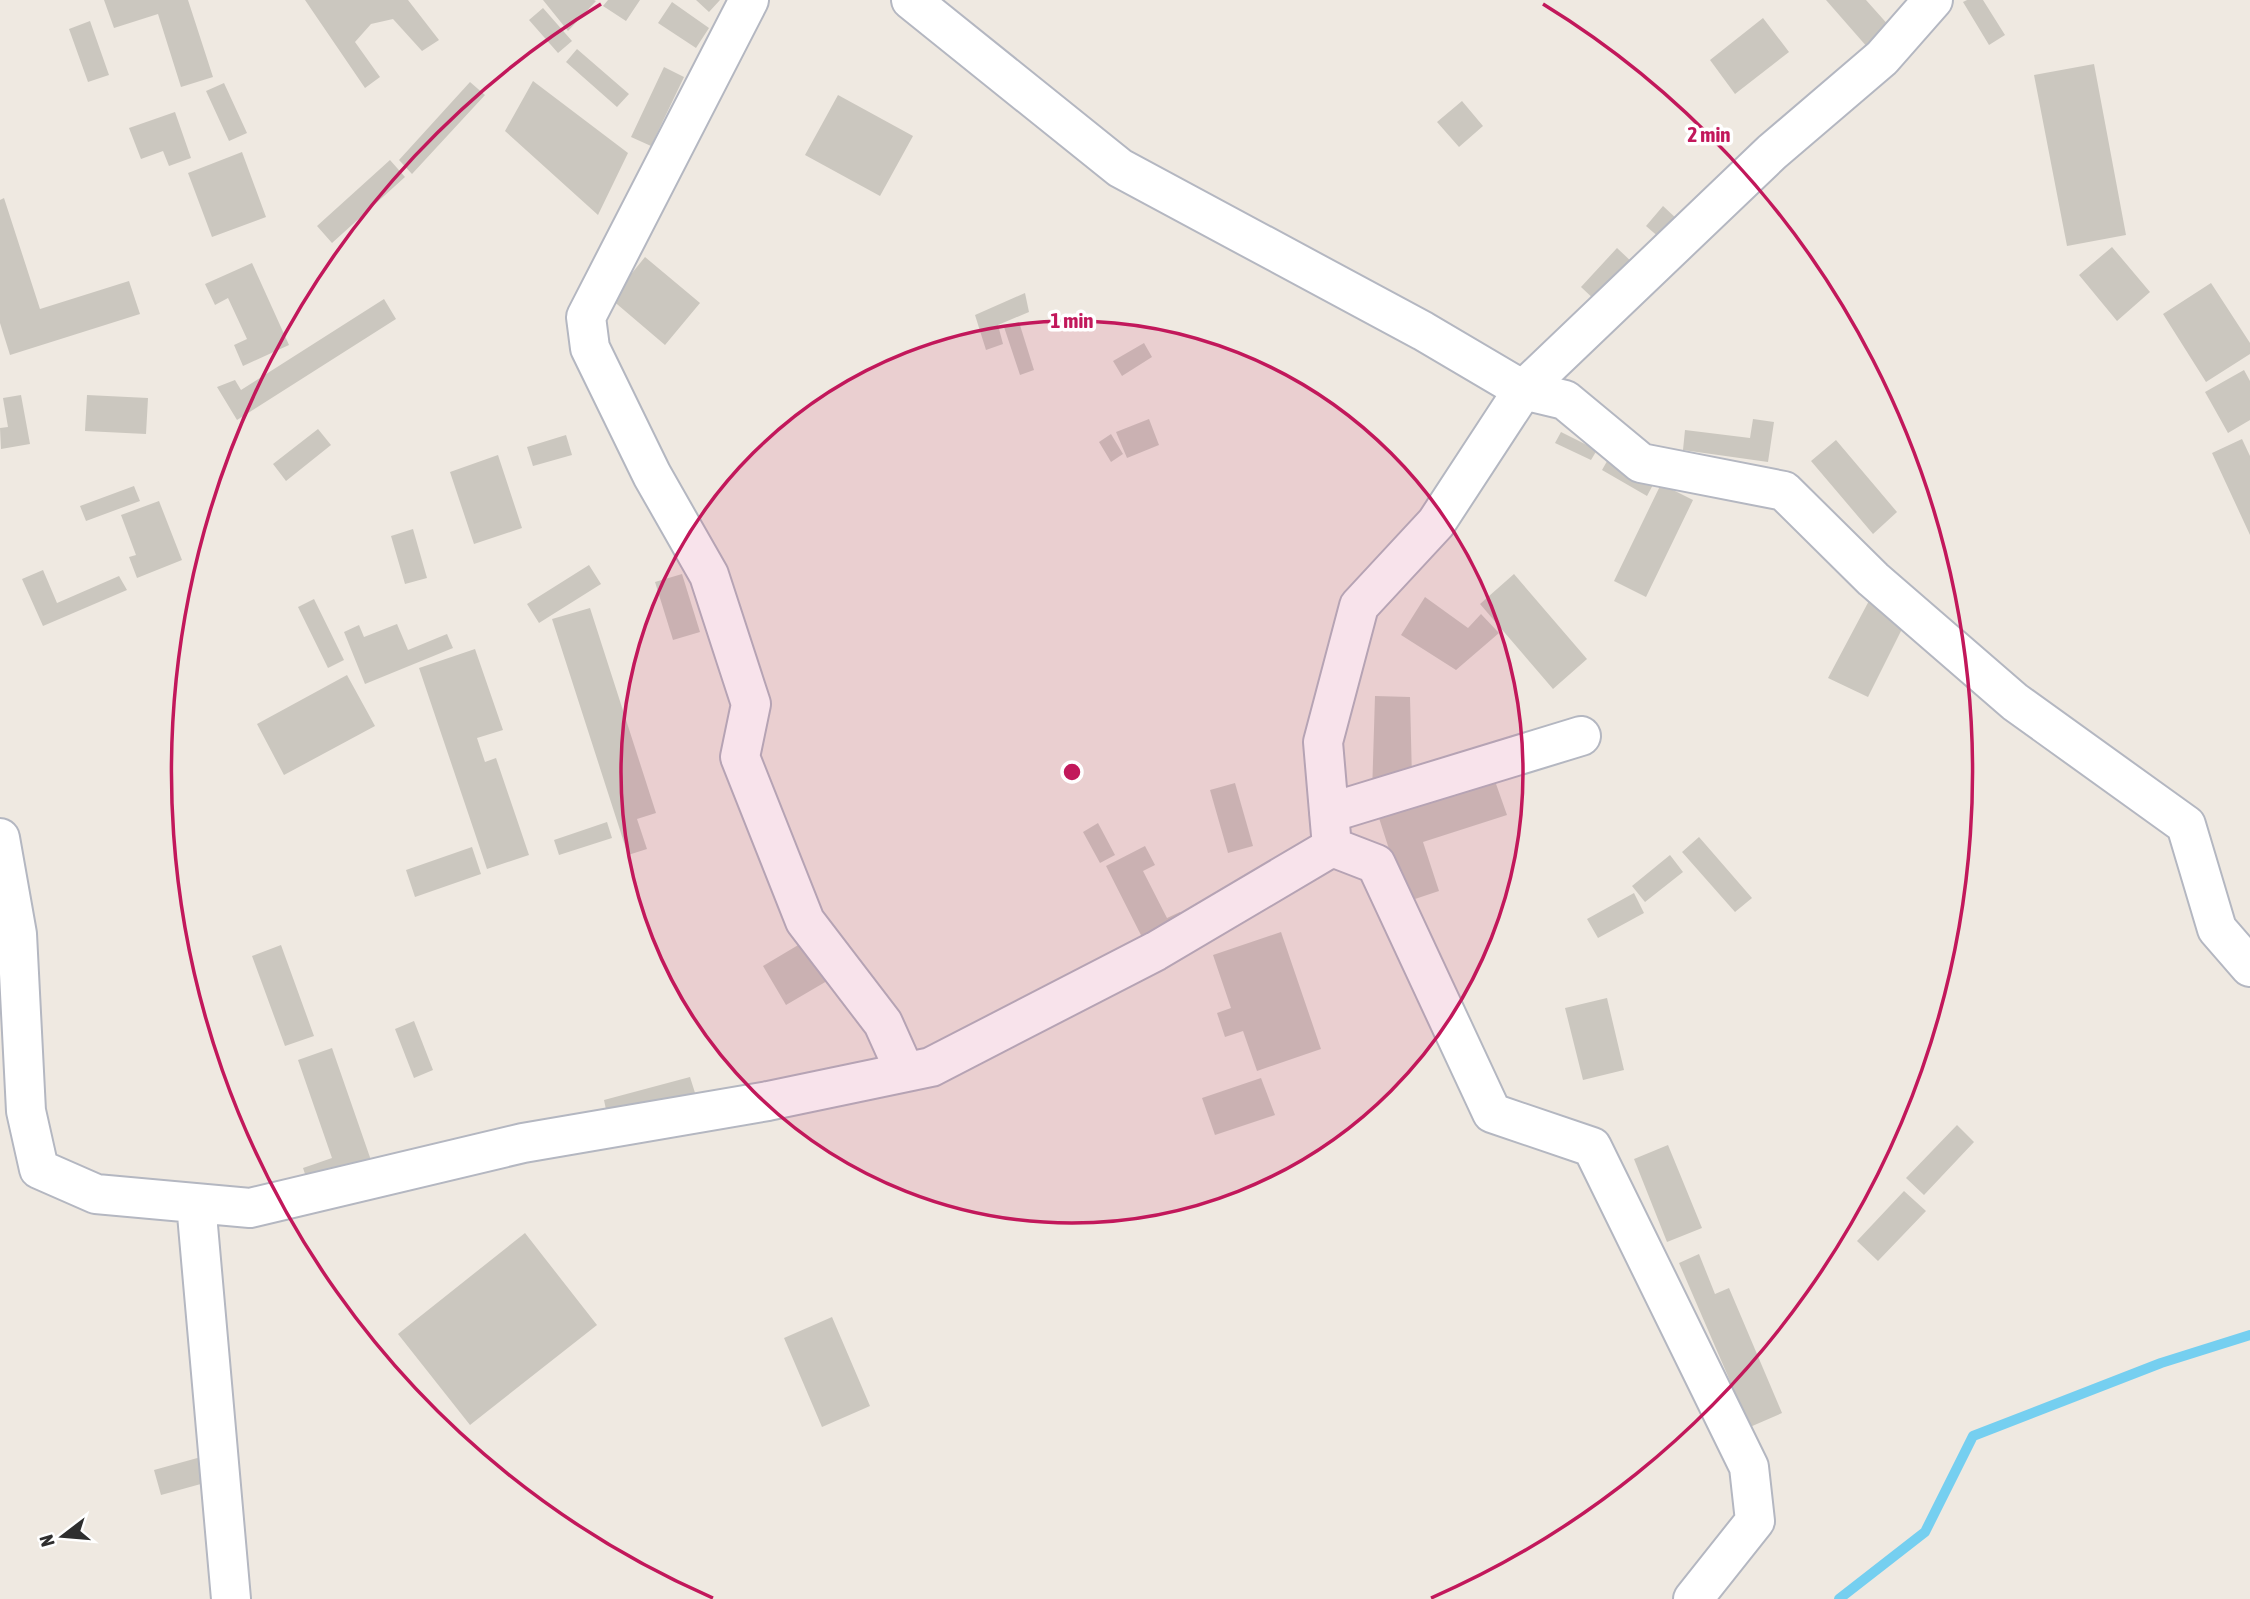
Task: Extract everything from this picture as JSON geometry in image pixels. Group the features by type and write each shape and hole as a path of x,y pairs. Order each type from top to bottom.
{"street":[{"path":"749,0 586,317 590,348 652,475 709,575 751,704 740,757 805,921 883,1023 905,1072"},
{"path":"911,0 1120,168 1423,331 1523,390 1565,400 1641,463 1784,491 1873,579 2015,702 2186,825 2217,929 2250,967"},
{"path":"1693,1599 1755,1521 1749,1467 1592,1147 1492,1113 1376,864 1331,830 1323,741 1359,606 1436,523 1523,390 1772,152 1882,58 1933,0"},
{"path":"0,838 17,934 13,1109 39,1169 96,1194 250,1208 523,1143 768,1101 931,1067 1156,950 1331,830 1581,736"},
{"path":"196,1203 231,1599"}],"building":[{"path":"104,0 188,0 213,77 181,87 158,14 114,28"},
{"path":"305,0 408,0 439,40 422,51 393,19 371,24 355,42 380,77 365,88"},
{"path":"543,0 594,0 596,1 568,31"},
{"path":"608,0 640,0 626,21 603,6"},
{"path":"696,0 720,0 709,12"},
{"path":"1826,0 1866,0 1891,28 1868,48"},
{"path":"1983,0 2005,35 1989,45 1963,2"},
{"path":"672,2 709,28 696,48 658,23"},
{"path":"543,8 572,41 558,53 529,20"},
{"path":"1763,18 1789,52 1735,94 1710,60"},
{"path":"90,21 109,75 88,82 69,29"},
{"path":"577,49 629,94 617,107 566,62"},
{"path":"2094,64 2126,235 2067,246 2034,75"},
{"path":"664,67 684,77 651,146 631,137"},
{"path":"533,81 628,153 598,215 505,131"},
{"path":"470,82 485,95 412,174 399,160"},
{"path":"224,83 247,133 229,141 206,91"},
{"path":"838,95 913,136 880,196 805,155"},
{"path":"1462,101 1483,126 1459,147 1437,122"},
{"path":"175,112 191,158 169,166 163,151 141,159 129,128"},
{"path":"242,152 266,217 212,237 188,173"},
{"path":"390,160 405,177 332,243 317,226"},
{"path":"4,198 40,309 129,281 140,314 10,355 0,323 0,200"},
{"path":"1663,206 1678,220 1661,239 1646,226"},
{"path":"2112,247 2150,292 2117,321 2079,275"},
{"path":"1617,248 1634,264 1598,303 1581,287"},
{"path":"645,257 700,303 665,345 611,299"},
{"path":"252,263 289,345 243,366 234,345 247,339 228,298 215,305 205,284"},
{"path":"2211,283 2250,343 2250,354 2206,382 2163,314"},
{"path":"1025,293 1029,312 998,325 1003,344 986,350 975,315"},
{"path":"384,299 396,319 237,420 217,387 235,380 241,390"},
{"path":"1019,322 1034,370 1020,375 1004,327"},
{"path":"1144,343 1152,357 1122,376 1113,361"},
{"path":"2244,370 2250,381 2250,420 2228,433 2205,392"},
{"path":"21,395 30,444 1,449 0,428 8,427 3,398"},
{"path":"87,395 148,398 146,434 85,431"},
{"path":"1149,419 1159,445 1127,458 1116,432"},
{"path":"1753,419 1774,422 1768,462 1683,450 1685,430 1750,438"},
{"path":"318,429 331,445 286,481 273,464"},
{"path":"1561,432 1597,450 1591,460 1555,443"},
{"path":"1111,434 1123,454 1111,462 1099,442"},
{"path":"566,435 572,455 533,466 527,447"},
{"path":"2242,439 2250,456 2250,535 2212,453"},
{"path":"1836,440 1897,512 1873,534 1811,461"},
{"path":"498,455 522,528 474,544 450,472"},
{"path":"1610,456 1655,481 1647,496 1602,470"},
{"path":"1661,484 1693,500 1646,597 1614,581"},
{"path":"134,486 140,501 86,521 80,506"},
{"path":"159,501 182,560 137,578 129,557 136,555 121,515"},
{"path":"413,529 427,578 405,584 391,536"},
{"path":"589,565 601,584 539,623 527,604"},
{"path":"43,570 57,603 119,576 127,590 43,626 22,579"},
{"path":"1857,573 1909,615 1868,697 1828,678 1871,597 1850,585"},
{"path":"682,574 700,632 673,640 655,582"},
{"path":"1514,574 1587,659 1553,689 1480,604"},
{"path":"1425,597 1468,628 1481,614 1499,633 1456,670 1401,635"},
{"path":"314,599 344,660 328,668 298,607"},
{"path":"590,608 656,813 637,819 647,849 628,855 552,619"},
{"path":"397,624 408,650 447,634 453,648 365,684 344,632 359,625 364,637"},
{"path":"475,649 503,730 477,738 485,762 496,758 529,855 487,869 419,668"},
{"path":"347,675 375,726 284,775 257,724"},
{"path":"1375,696 1410,697 1412,779 1372,794"},
{"path":"1495,781 1507,815 1423,842 1439,891 1406,902 1379,818"},
{"path":"1235,783 1253,846 1228,853 1210,790"},
{"path":"607,822 612,838 559,855 554,840"},
{"path":"1098,823 1115,855 1100,863 1083,832"},
{"path":"1699,837 1752,898 1735,912 1682,852"},
{"path":"1145,846 1155,865 1143,871 1167,918 1180,912 1187,925 1146,945 1106,866"},
{"path":"472,847 481,874 415,897 406,870"},
{"path":"1670,855 1683,872 1645,902 1632,886"},
{"path":"1634,893 1644,913 1598,938 1587,919"},
{"path":"1281,932 1321,1049 1257,1071 1243,1031 1225,1037 1217,1013 1231,1008 1213,955"},
{"path":"815,935 839,974 786,1005 763,966"},
{"path":"281,945 314,1036 285,1046 252,956"},
{"path":"1607,998 1624,1070 1583,1080 1565,1008"},
{"path":"414,1021 433,1070 414,1078 395,1029"},
{"path":"332,1048 373,1166 310,1189 303,1168 332,1158 298,1060"},
{"path":"690,1077 696,1096 608,1119 604,1100"},
{"path":"1261,1078 1275,1115 1215,1135 1202,1098"},
{"path":"1957,1125 1974,1142 1924,1195 1906,1178"},
{"path":"1668,1145 1702,1228 1667,1242 1634,1159"},
{"path":"1904,1191 1926,1211 1878,1261 1857,1241"},
{"path":"525,1233 597,1325 470,1425 398,1334"},
{"path":"1699,1254 1715,1294 1729,1288 1782,1413 1750,1427 1679,1263"},
{"path":"832,1317 870,1406 822,1427 784,1338"},
{"path":"201,1457 208,1482 161,1495 154,1470"}],"waterway":[{"path":"1839,1599 1925,1532 1973,1436 2161,1363 2250,1335"}]}
